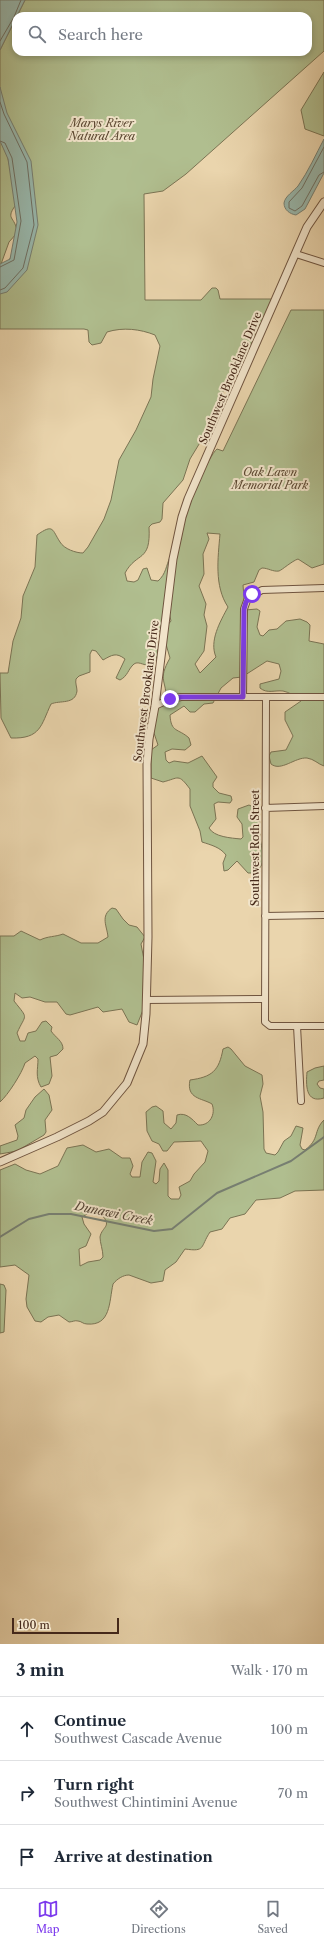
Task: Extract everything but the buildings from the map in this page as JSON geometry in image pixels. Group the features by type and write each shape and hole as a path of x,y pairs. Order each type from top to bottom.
{"street":[{"name":"Southwest Brooklane Drive","path":"0,1162 89,1121 103,1112 117,1097 132,1074 143,1044 146,1000 147,764 173,559 182,517 188,499 312,217 324,202"},
{"path":"296,254 324,263"},
{"path":"243,697 244,609 248,598 262,590 324,588"},
{"path":"155,706 170,699 181,697 324,697"},
{"name":"Southwest Roth Street","path":"266,698 264,999 266,1024 270,1026 297,1026"},
{"path":"265,808 324,806"},
{"path":"265,916 324,915"},
{"path":"146,1000 264,999"},
{"path":"301,1101 297,1026 324,1026"}],"green space":[{"path":"25,0 324,0 324,51 186,174 163,191 144,194 145,300 201,300 212,288 216,288 218,290 220,299 276,299 261,328 258,328 248,353 225,385 220,402 212,416 204,436 190,459 183,480 163,503 162,519 160,522 152,524 149,527 148,546 145,552 130,566 125,573 127,581 134,582 138,580 143,569 147,568 151,580 158,581 163,576 171,555 179,544 185,515 203,472 213,453 217,449 223,451 291,310 324,310 324,564 312,568 298,559 279,571 262,568 259,570 254,582 243,585 245,610 257,609 260,611 257,627 260,635 263,636 269,630 277,629 286,621 300,619 310,625 309,641 324,644 324,766 312,759 307,758 302,758 279,766 271,764 269,756 271,752 286,750 293,736 285,720 285,712 301,701 299,697 285,692 268,691 260,688 260,684 279,679 281,671 279,664 267,661 242,677 233,678 221,688 213,703 204,704 195,712 190,712 184,706 170,715 174,728 189,738 191,745 185,750 172,749 165,752 166,760 169,763 174,761 188,763 202,756 217,777 213,783 213,787 219,793 231,796 232,800 230,803 218,802 214,804 216,819 209,828 211,831 223,836 241,839 243,837 242,824 237,817 238,809 249,805 256,811 259,819 263,862 257,870 252,873 248,873 237,861 228,870 224,871 223,863 226,855 224,852 212,845 202,842 200,831 190,806 190,789 183,781 175,778 163,782 151,778 151,750 158,745 153,730 154,707 166,700 163,676 170,658 163,634 171,621 169,612 157,638 158,652 155,662 152,664 134,664 125,677 120,680 116,678 125,659 114,655 103,660 96,651 92,650 90,654 90,672 79,676 76,679 76,695 70,700 51,704 42,724 34,733 21,738 11,738 1,718 0,673 8,673 13,641 21,618 23,596 35,567 37,535 47,529 50,529 54,531 64,547 70,550 83,553 88,547 104,519 111,500 119,460 136,430 151,397 160,346 155,335 131,329 113,330 107,332 101,343 92,345 89,342 88,330 84,329 0,329 0,279 21,236 0,106 0,50 12,26 12,56 312,56 312,12 19,12","holes":["207,533 220,534 218,562 219,581 228,607 216,632 214,645 216,657 200,673 195,664 204,651 207,626 204,615 206,604 199,586 204,574 203,554 209,539"]},
{"path":"324,72 324,136 305,129 301,110"},
{"path":"0,132 3,137 18,202 11,212 17,233 9,242 0,267"},
{"path":"112,908 116,909 129,925 137,927 145,937 141,944 145,965 143,1010 137,1025 129,1022 122,1009 103,1012 98,1007 70,1015 66,1014 57,1002 45,1002 30,997 22,998 15,993 14,1001 24,1014 24,1019 17,1033 20,1041 25,1041 28,1033 36,1031 42,1022 46,1021 52,1027 51,1031 61,1042 63,1049 57,1055 50,1057 52,1076 49,1084 41,1087 39,1083 37,1073 38,1059 35,1056 25,1063 14,1084 0,1102 0,936 14,936 21,931 40,940 63,934 81,943 98,943 108,937 105,918 108,911"},
{"path":"228,1047 231,1049 245,1066 262,1075 263,1084 260,1096 263,1112 264,1149 266,1153 275,1155 284,1141 291,1136 296,1126 303,1128 300,1145 302,1149 305,1150 315,1139 318,1128 324,1120 324,1190 295,1191 280,1198 256,1200 245,1214 230,1218 222,1229 210,1232 200,1249 185,1249 176,1262 165,1270 163,1281 151,1283 129,1275 116,1280 113,1284 108,1312 101,1321 95,1324 84,1324 80,1321 69,1322 59,1315 48,1317 41,1322 35,1321 27,1307 26,1299 29,1275 15,1265 0,1267 0,1170 15,1164 26,1170 40,1174 58,1166 67,1148 83,1145 96,1152 109,1149 122,1158 130,1158 133,1166 130,1174 132,1177 140,1177 142,1162 148,1152 152,1153 156,1161 153,1182 156,1184 159,1181 160,1169 164,1163 168,1170 168,1196 171,1199 179,1199 181,1195 179,1187 190,1181 205,1162 208,1151 201,1141 174,1142 167,1151 163,1151 159,1144 152,1141 147,1131 146,1112 152,1107 156,1106 163,1111 164,1123 171,1129 176,1123 177,1115 180,1114 189,1117 198,1125 206,1124 211,1119 213,1112 212,1104 196,1097 190,1091 190,1080 204,1077 213,1072 217,1068 223,1049","holes":["89,1213 101,1214 106,1222 106,1226 100,1237 103,1257 100,1260 88,1262 80,1266 79,1249 86,1246 91,1234 84,1224 82,1217"]},
{"path":"324,1066 324,1080 319,1081 317,1084 320,1088 324,1089 324,1098 313,1098 308,1092 307,1072"},
{"path":"44,1089 49,1095 52,1110 45,1120 46,1132 44,1135 17,1151 0,1154 0,1146 17,1140 18,1136 15,1125 24,1118 26,1110 35,1097"},
{"path":"0,1284 4,1285 6,1290 4,1332 0,1333"}],"water":[{"path":"0,0 25,0 19,12 12,12 12,26 0,50"},
{"path":"0,87 7,113 31,161 38,225 27,270 7,292 0,294 0,264 10,259 17,222 8,159 0,141"},
{"path":"324,139 324,173 305,209 296,215 292,214 285,208 285,200 302,181"}],"waterway":[{"name":"Dunawi Creek","path":"0,1237 29,1219 49,1214 71,1214 154,1231 172,1229 217,1193 291,1161 324,1137"}],"route":[{"path":"170,699 181,697 243,697 244,609 248,598 252,594"}],"park label":[{"name":"Marys River Natural Area","path":"102,129"},
{"name":"Oak Lawn Memorial Park","path":"270,478"}]}
